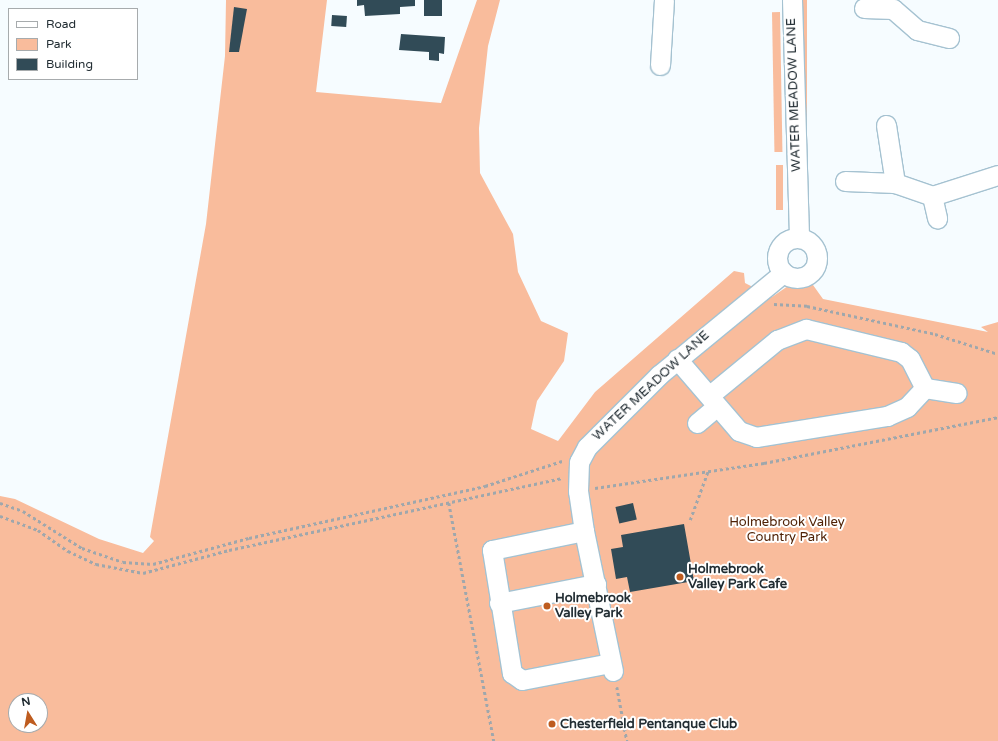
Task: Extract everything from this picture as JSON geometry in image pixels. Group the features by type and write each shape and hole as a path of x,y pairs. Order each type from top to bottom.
{"street":[{"path":"660,65 664,0"},
{"name":"WATER MEADOW LANE","path":"792,0 799,238"},
{"path":"864,8 893,5 917,30 949,38"},
{"path":"886,125 895,183"},
{"path":"844,181 895,183 932,196 998,175"},
{"path":"932,196 937,218"},
{"path":"799,238 811,243 818,258 816,267 808,276 794,278 783,273 777,260 782,244 799,238"},
{"name":"WATER MEADOW LANE","path":"611,667 596,584 584,531 579,482 580,462 587,447 677,359 783,273"},
{"path":"697,423 713,401 777,340 806,329 901,352 910,359 925,388"},
{"path":"677,359 739,431 762,437 887,416 907,407 925,388"},
{"path":"925,388 957,393"},
{"path":"584,531 492,550 499,604 512,673 517,680 611,667"},
{"path":"499,604 596,584"}],"path":[{"path":"770,304 807,306 935,334 998,354"},
{"path":"0,516 38,530 68,551 96,564 143,573 449,503 579,482 708,471 998,416"},
{"path":"0,503 23,511 82,548 123,562 153,564 249,538 484,486 564,460"},
{"path":"690,520 708,471"},
{"path":"449,503 494,741"},
{"path":"611,667 627,741"}],"green space":[{"name":"Holmebrook Valley Country Park","path":"226,0 327,0 316,92 441,103 477,0 500,0 488,46 479,128 480,173 513,234 518,272 541,321 568,333 564,361 537,401 531,429 558,441 595,392 734,271 744,273 745,283 772,297 788,286 813,285 823,299 988,332 981,327 998,322 998,741 0,741 0,496 15,499 99,539 143,553 154,541 150,537 206,224 225,56"},
{"path":"799,0 807,0 807,211 799,211"},
{"path":"772,12 780,12 782,152 774,152"},
{"path":"776,165 783,165 783,210 776,210"}],"building":[{"path":"357,0 415,0 415,6 400,7 400,14 365,16 364,5 357,6"},
{"path":"424,0 442,0 442,16 424,16"},
{"path":"234,7 247,9 239,52 229,52"},
{"path":"332,15 347,16 346,27 331,26"},
{"path":"401,34 445,37 444,54 439,53 439,61 429,60 429,52 399,50"},
{"path":"633,503 637,520 619,524 615,507"},
{"path":"684,524 694,581 630,592 627,577 616,579 611,549 623,547 621,535"}],"place":[{"name":"Holmebrook Valley Park Cafe","path":"680,577"},
{"name":"Holmebrook Valley Park","path":"547,606"},
{"name":"Chesterfield Pentanque Club","path":"552,724"}]}
